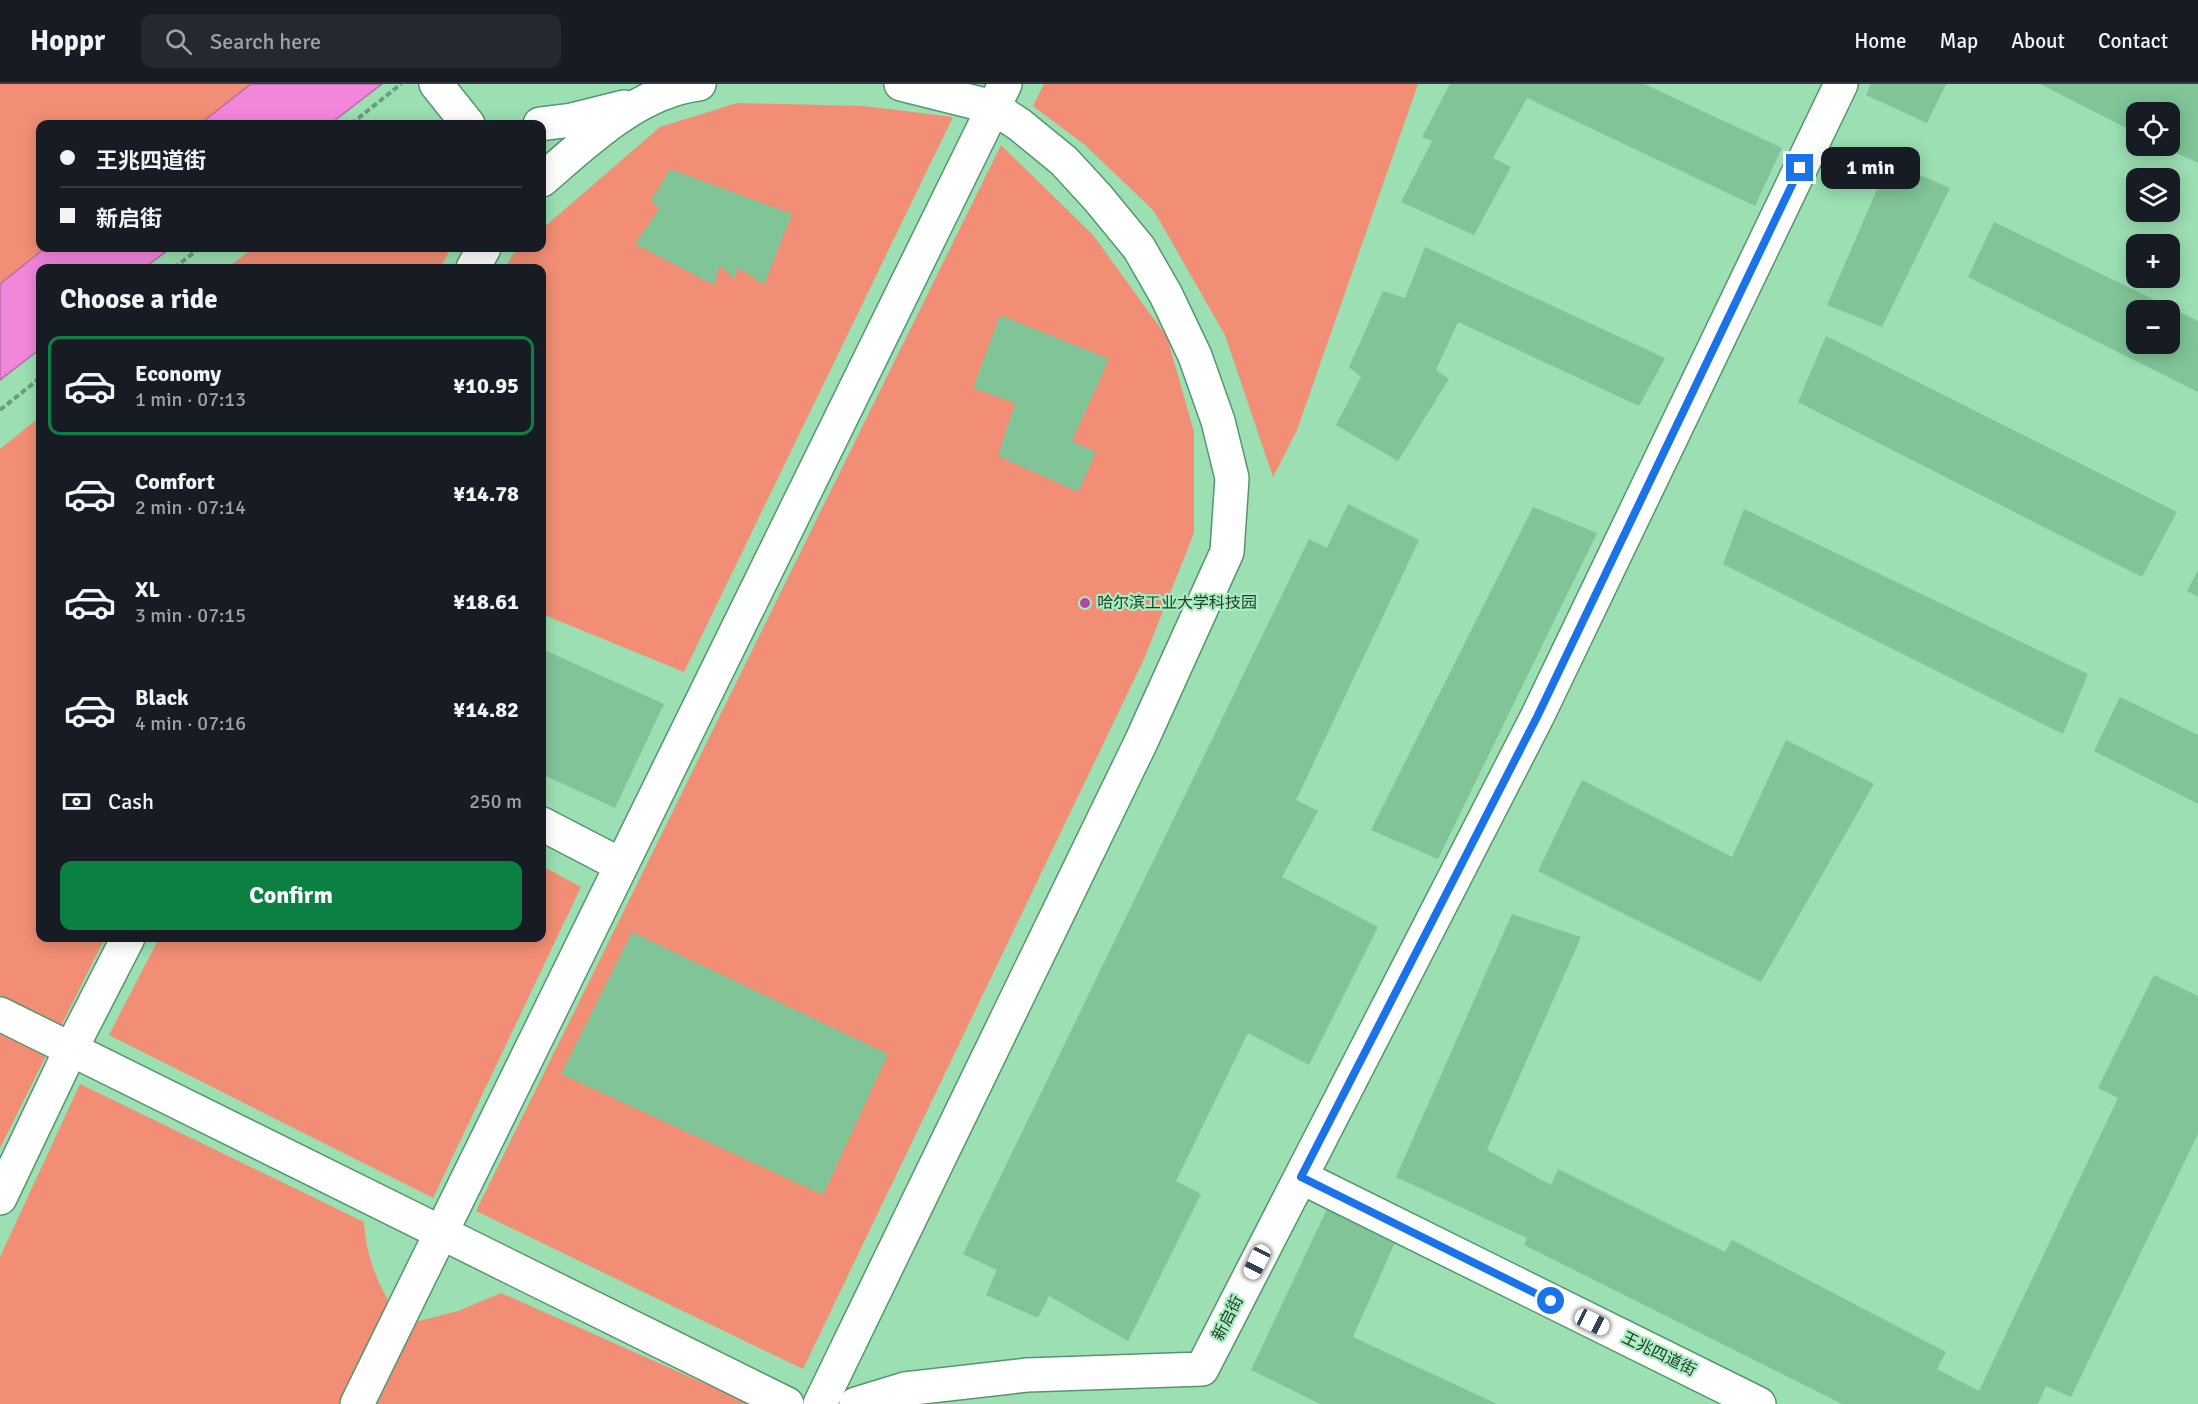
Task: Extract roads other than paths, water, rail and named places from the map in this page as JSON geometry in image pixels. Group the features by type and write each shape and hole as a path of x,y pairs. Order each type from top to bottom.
{"street":[{"path":"436,84 465,120"},
{"path":"546,123 572,120 640,103 684,86 699,84"},
{"path":"820,1404 1141,742 1227,552 1232,478 1218,421 1196,356 1166,295 1139,248 1077,176 1020,125 999,96 901,84"},
{"name":"新启街","path":"856,1404 905,1389 1027,1375 1202,1369 1537,717 1841,84"},
{"path":"357,1404 999,96"},
{"path":"546,177 640,103"},
{"path":"546,826 621,865"},
{"path":"0,1198 70,1049 126,942"},
{"path":"0,1014 787,1404"},
{"name":"王兆四道街","path":"1301,1177 1759,1404"}],"place":[{"name":"哈尔滨工业大学科技园","path":"1085,603"}]}
